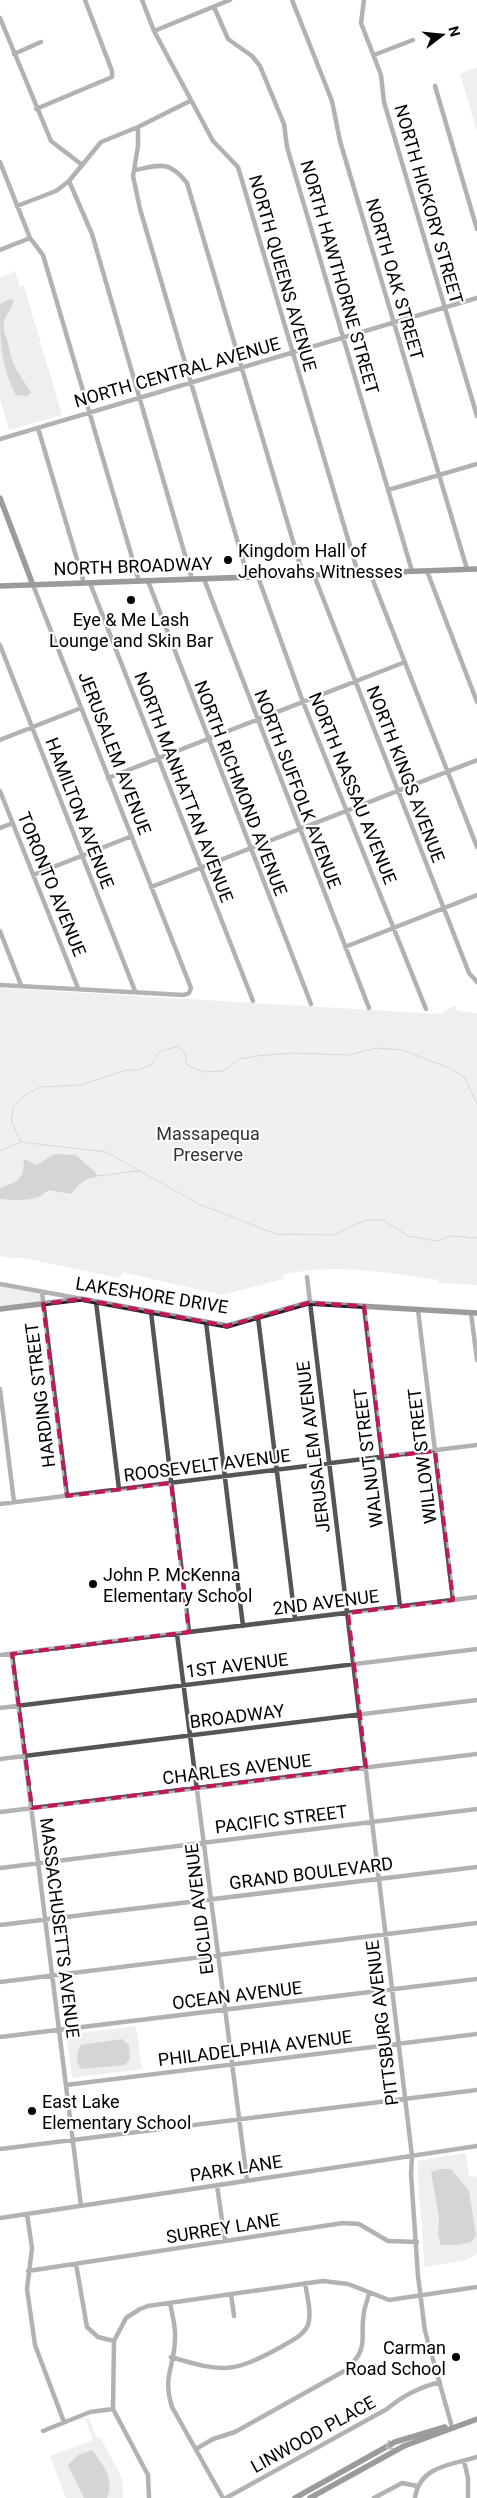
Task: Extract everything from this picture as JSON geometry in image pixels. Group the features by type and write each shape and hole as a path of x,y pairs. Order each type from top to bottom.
{"street":[{"path":"36,109 112,77 112,71 99,33 84,0"},
{"name":"NORTH QUEENS AVENUE","path":"142,0 154,30 190,101 213,140 238,167 358,573"},
{"path":"154,30 230,0"},
{"name":"NORTH OAK STREET","path":"292,0 332,101 338,134 467,569"},
{"name":"NORTH HICKORY STREET","path":"364,0 361,23 383,82 384,102 477,416"},
{"name":"NORTH HAWTHORNE STREET","path":"214,7 228,39 252,56 260,66 284,124 288,146 412,571"},
{"path":"0,18 36,109 51,141 81,164"},
{"path":"374,55 412,40"},
{"path":"14,54 41,42"},
{"path":"435,86 477,229"},
{"path":"17,206 56,191 69,181 81,164 101,142 138,127 190,101"},
{"path":"138,127 138,146 133,176 140,208 248,577"},
{"path":"0,162 30,238 43,255 139,581"},
{"path":"135,170 163,164 172,168 187,184 303,575"},
{"path":"69,181 92,234 192,579"},
{"path":"0,250 30,238"},
{"name":"NORTH CENTRAL AVENUE","path":"0,439 477,298"},
{"name":"NORTH MANHATTAN AVENUE","path":"38,428 87,583 253,1001"},
{"path":"388,490 477,464"},
{"name":"JERUSALEM AVENUE","path":"0,498 191,986 191,991 184,995 135,991"},
{"name":"NORTH BROADWAY","path":"0,586 477,569"},
{"path":"426,571 477,702"},
{"path":"370,573 477,847"},
{"name":"NORTH KINGS AVENUE","path":"314,575 469,973 476,981"},
{"name":"NORTH NASSAU AVENUE","path":"258,577 303,702 348,810 426,1009"},
{"name":"NORTH SUFFOLK AVENUE","path":"204,578 256,720 369,1008"},
{"name":"NORTH RICHMOND AVENUE","path":"148,580 207,739 311,1004"},
{"name":"HAMILTON AVENUE","path":"0,644 135,991"},
{"path":"108,778 404,662"},
{"path":"0,740 81,708"},
{"path":"151,887 477,760"},
{"name":"TORONTO AVENUE","path":"0,791 78,988"},
{"path":"0,828 12,823"},
{"path":"33,875 132,836"},
{"path":"345,946 477,895"},
{"path":"0,931 21,985"},
{"path":"0,984 135,991"},
{"name":"JERUSALEM AVENUE","path":"308,1277 348,1613"},
{"name":"LAKESHORE DRIVE","path":"0,1284 227,1326 311,1304 474,1313"},
{"name":"HARDING STREET","path":"42,1292 66,1496"},
{"path":"0,1309 81,1299"},
{"path":"96,1302 119,1489"},
{"name":"WALNUT STREET","path":"364,1306 400,1606"},
{"name":"WILLOW STREET","path":"418,1310 453,1600"},
{"path":"151,1312 190,1632"},
{"path":"474,1313 477,1360"},
{"path":"258,1317 295,1619"},
{"path":"206,1322 243,1626"},
{"path":"0,1389 14,1502"},
{"name":"ROOSEVELT AVENUE","path":"0,1504 477,1446"},
{"name":"2ND AVENUE","path":"0,1655 477,1597"},
{"name":"PITTSBURG AVENUE","path":"348,1613 412,2156 411,2174 420,2295 425,2331 452,2426"},
{"name":"EUCLID AVENUE","path":"177,1634 247,2180"},
{"name":"1ST AVENUE","path":"0,1708 477,1649"},
{"name":"MASSACHUSETTS AVENUE","path":"12,1654 81,2206"},
{"name":"BROADWAY","path":"0,1759 477,1700"},
{"name":"CHARLES AVENUE","path":"0,1812 477,1754"},
{"name":"PACIFIC STREET","path":"0,1868 477,1809"},
{"name":"GRAND BOULEVARD","path":"0,1925 477,1867"},
{"path":"0,1982 477,1923"},
{"name":"OCEAN AVENUE","path":"0,2037 477,1979"},
{"name":"PHILADELPHIA AVENUE","path":"66,2085 477,2034"},
{"path":"0,2149 477,2090"},
{"name":"PARK LANE","path":"0,2218 477,2146"},
{"path":"217,2185 226,2241"},
{"path":"26,2214 32,2248 26,2289 35,2345 64,2422"},
{"name":"SURREY LANE","path":"28,2272 352,2222 365,2226 388,2241 417,2242"},
{"path":"76,2264 87,2327 98,2337 114,2340"},
{"path":"149,2498 148,2474 113,2409 114,2340 122,2323 134,2312 148,2306 323,2281 339,2282 354,2286 389,2300 477,2287"},
{"path":"171,2357 205,2367 229,2369 250,2364 301,2335 307,2326 309,2313 305,2283"},
{"path":"196,2449 213,2439 235,2432 346,2370 356,2360 362,2347 365,2334 364,2314 369,2293"},
{"path":"231,2294 234,2316"},
{"path":"170,2303 176,2336 167,2375 168,2394 172,2407 224,2498"},
{"name":"LINWOOD PLACE","path":"224,2498 387,2409 404,2395 440,2382"},
{"path":"43,2431 90,2412 113,2409"},
{"path":"310,2498 404,2446 452,2426 477,2419"},
{"path":"295,2498 395,2442 439,2427 452,2426"},
{"path":"415,2498 416,2486 434,2470 477,2457"},
{"path":"464,2461 468,2478 468,2498"},
{"path":"374,2498 402,2483 416,2486"}],"highlighted area":[{"path":"81,1299 227,1326 308,1303 364,1306 382,1457 435,1451 453,1600 348,1613 366,1767 32,1808 12,1654 189,1632 171,1483 67,1496 43,1304"}],"green space":[{"path":"477,67 477,132 460,74"},
{"path":"15,271 20,287 24,286 62,415 9,430 0,399 0,278"},
{"name":"Massapequa Preserve","path":"0,988 441,1014 455,1005 457,1011 477,1013 477,1285 439,1283 439,1280 381,1272 322,1269 283,1275 284,1279 222,1295 122,1272 120,1278 18,1257 17,1259 0,1256"},
{"path":"0,1284 42,1292 43,1304 0,1309"},
{"path":"136,2026 142,2069 72,2078 66,2035"},
{"path":"466,2153 469,2177 477,2176 477,2253 467,2260 424,2267 418,2161"},
{"path":"89,2418 97,2438 100,2437 122,2478 123,2498 66,2498 50,2456 93,2440 85,2419"}],"shaded area":[{"path":"9,299 14,300 4,321 4,330 14,364 31,392 27,396 16,395 4,362 0,304"},
{"path":"54,1154 76,1155 96,1173 97,1177 82,1182 71,1194 49,1190 32,1199 0,1199 0,1188 16,1181 21,1176 24,1159 37,1165"},
{"path":"122,2039 129,2045 130,2059 125,2065 81,2069 77,2057 81,2045"},
{"path":"440,2169 451,2169 469,2191 476,2236 471,2242 458,2245 441,2245 438,2235 439,2217 431,2172"},
{"path":"92,2450 109,2478 110,2485 107,2498 84,2498 68,2465 78,2455"}],"waterway":[{"path":"21,1142 11,1120 14,1105 27,1094 40,1087 80,1085 127,1070 139,1070 151,1065 159,1052 178,1046 185,1053 187,1065 204,1072 223,1071 240,1059 257,1056 291,1053 349,1055 376,1048 403,1050 449,1068 464,1077 477,1104"},
{"path":"0,1151 21,1142 106,1152 199,1204 276,1234 333,1235 366,1220 383,1220 408,1236 436,1241 451,1236 477,1238"},
{"path":"95,1176 140,1171"}],"place":[{"name":"Kingdom Hall of Jehovahs Witnesses","path":"228,560"},
{"name":"Eye & Me Lash Lounge and Skin Bar","path":"131,600"},
{"name":"John P. McKenna Elementary School","path":"93,1584"},
{"name":"East Lake Elementary School","path":"32,2111"},
{"name":"Carman Road School","path":"456,2357"}]}
